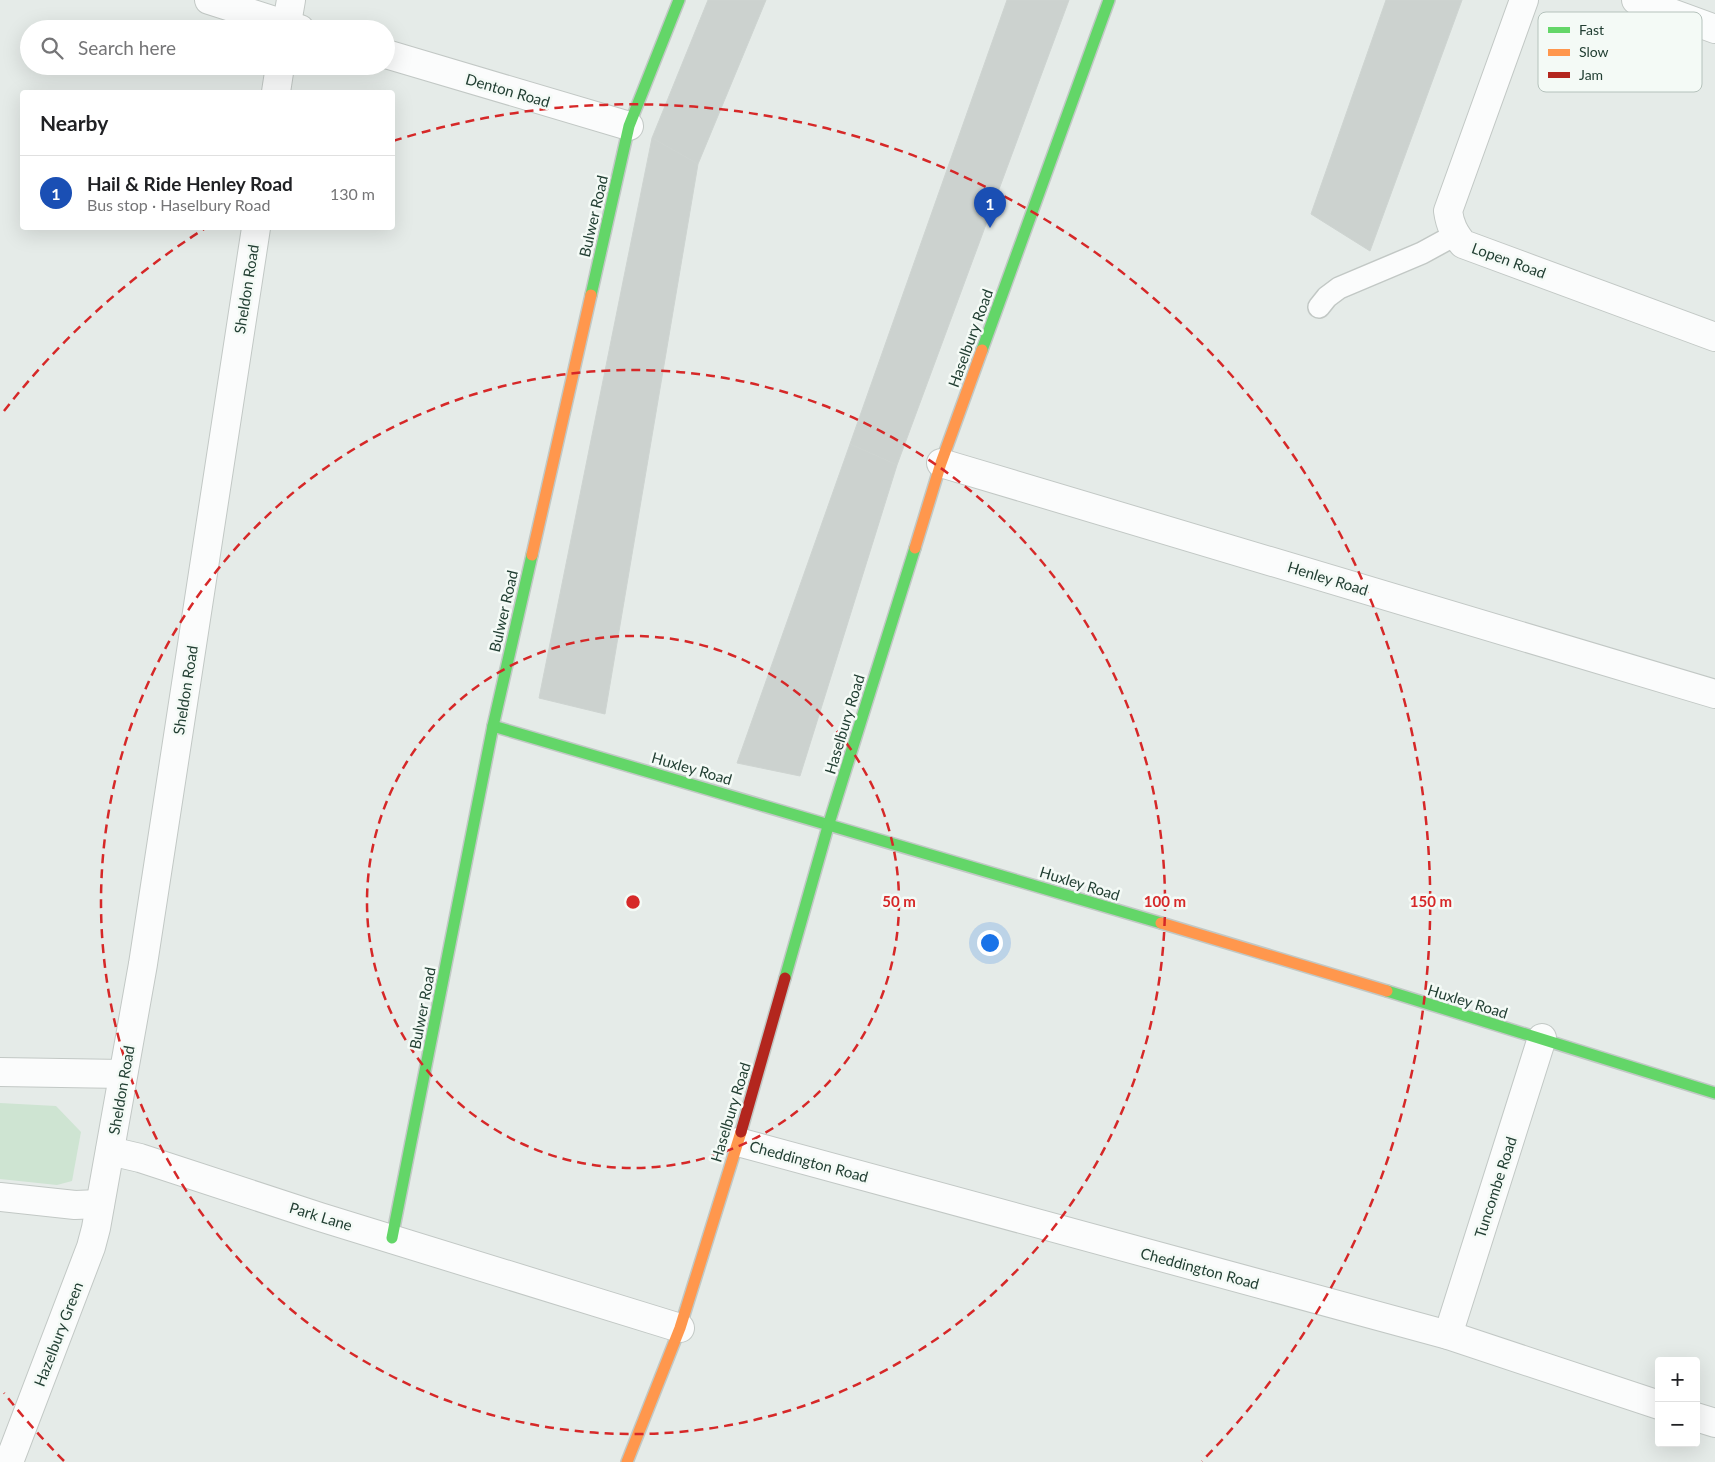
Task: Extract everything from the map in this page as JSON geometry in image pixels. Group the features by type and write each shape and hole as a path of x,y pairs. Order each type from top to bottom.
{"street":[{"path":"209,0 287,20"},
{"name":"Bulwer Road","path":"392,1238 492,726 629,126 679,0"},
{"name":"Haselbury Road","path":"627,1462 680,1328 738,1142 829,823 941,463 1109,0"},
{"name":"Lopen Road","path":"1524,0 1448,211 1450,224 1455,235 1463,244 1715,337"},
{"path":"1636,0 1669,12"},
{"path":"1702,24 1715,29"},
{"name":"Denton Road","path":"395,57 629,126"},
{"path":"276,90 279,75"},
{"name":"Sheldon Road","path":"110,1151 143,964 256,230"},
{"name":"Henley Road","path":"941,463 1715,694"},
{"name":"Huxley Road","path":"492,726 829,823 1542,1038 1715,1093"},
{"name":"Tuncombe Road","path":"1448,1336 1542,1038"},
{"path":"0,1072 123,1074"},
{"name":"Cheddington Road","path":"738,1142 1448,1336 1655,1404"},
{"path":"0,1197 75,1205 100,1204 110,1151"},
{"name":"Park Lane","path":"110,1151 140,1158 680,1328"},
{"name":"Hazelbury Green","path":"9,1462 91,1246 100,1204"},
{"path":"1700,1418 1715,1423"}],"lane":[{"path":"1318,307 1339,288 1422,253 1455,235"}],"green space":[{"path":"0,1103 56,1106 81,1132 72,1181 57,1185 0,1179"}],"building":[{"path":"708,0 766,0 698,164 652,138"},
{"path":"1007,0 1069,0 897,465 850,444"},
{"path":"1386,0 1462,0 1370,251 1311,214"},
{"path":"652,138 698,164 605,714 539,698"},
{"path":"850,444 897,465 800,776 737,763"}],"traffic: fast":[{"path":"591,295 629,126 679,0"},
{"path":"982,350 1109,0"},
{"path":"785,978 829,823 915,548"},
{"path":"392,1238 493,726 532,555"},
{"path":"493,726 1161,923"},
{"path":"1387,991 1715,1093"}],"traffic: slow":[{"path":"532,555 591,295"},
{"path":"915,548 941,463 982,350"},
{"path":"1161,923 1387,991"},
{"path":"627,1462 680,1328 741,1132"}],"traffic: jam":[{"path":"741,1132 785,978"}],"place":[{"name":"Hail & Ride Henley Road","path":"990,228"}]}
